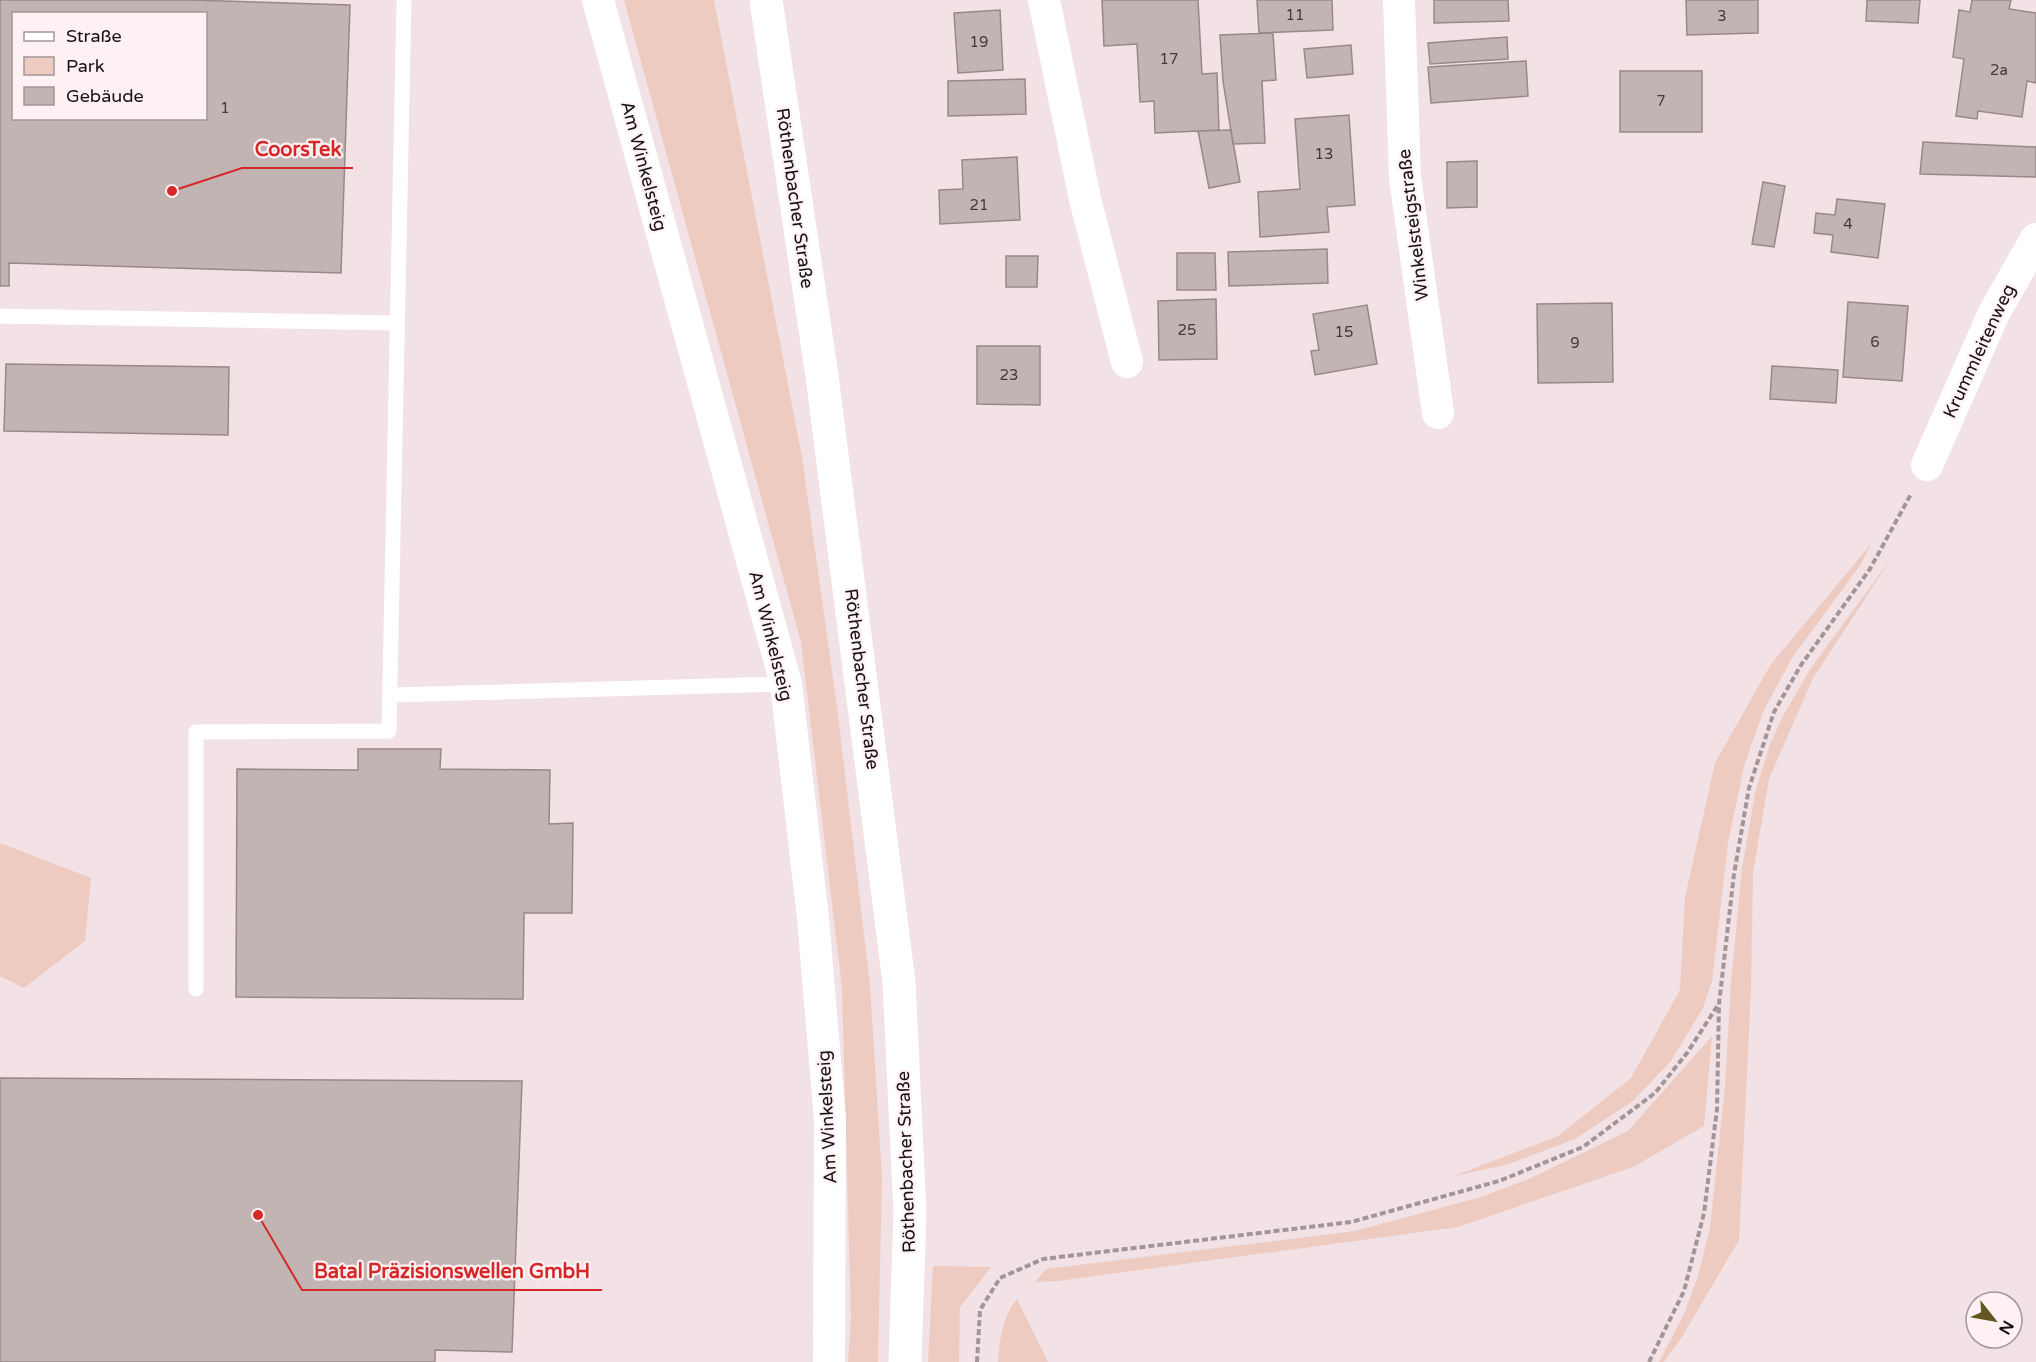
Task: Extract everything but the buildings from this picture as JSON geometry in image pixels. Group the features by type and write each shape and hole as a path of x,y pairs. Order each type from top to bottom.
{"main road":[{"name":"Röthenbacher Straße","path":"766,0 831,444 899,982 910,1213 905,1362"}],"street":[{"name":"Am Winkelsteig","path":"598,0 786,684 813,918 830,1120 829,1362"},
{"path":"1044,0 1084,199 1127,362"},
{"name":"Winkelsteigstraße","path":"1399,0 1405,178 1437,413"},
{"name":"Krummleitenweg","path":"1927,465 1994,313 2036,239"}],"lane":[{"path":"196,989 196,732 389,731 404,0"},
{"path":"0,316 397,324"},
{"path":"390,695 786,684"}],"path":[{"path":"1650,1362 1684,1291 1704,1213 1717,1109 1719,1004 1734,874 1749,788 1774,712 1800,665 1870,569 1927,465"},
{"path":"977,1362 980,1310 999,1278 1043,1259 1351,1222 1499,1181 1583,1147 1655,1093 1687,1053 1719,1004"}],"green space":[{"path":"624,0 714,0 802,457 837,707 870,985 882,1177 878,1362 848,1362 851,1318 842,988 801,642"},
{"path":"1871,544 1861,564 1792,658 1763,712 1744,766 1728,843 1712,981 1703,1008 1671,1061 1633,1101 1575,1139 1506,1165 1454,1176 1558,1136 1631,1078 1680,990 1685,897 1715,763 1771,664"},
{"path":"1893,556 1813,678 1769,779 1753,873 1751,990 1739,1240 1682,1337 1664,1362 1659,1362 1684,1314 1698,1276 1710,1228 1725,1087 1731,983 1742,868 1755,793 1770,744 1784,714 1811,668"},
{"path":"0,843 91,878 85,941 24,988 0,976"},
{"path":"1712,1036 1704,1126 1633,1167 1458,1227 1058,1281 1035,1282 1046,1269 1355,1231 1481,1197 1531,1178 1628,1131"},
{"path":"933,1266 991,1267 960,1307 959,1362 928,1362"},
{"path":"1017,1299 1048,1362 998,1362 1005,1321"}],"place":[{"name":"CoorsTek","path":"172,191"},
{"name":"Batal Präzisionswellen GmbH","path":"258,1215"}]}
